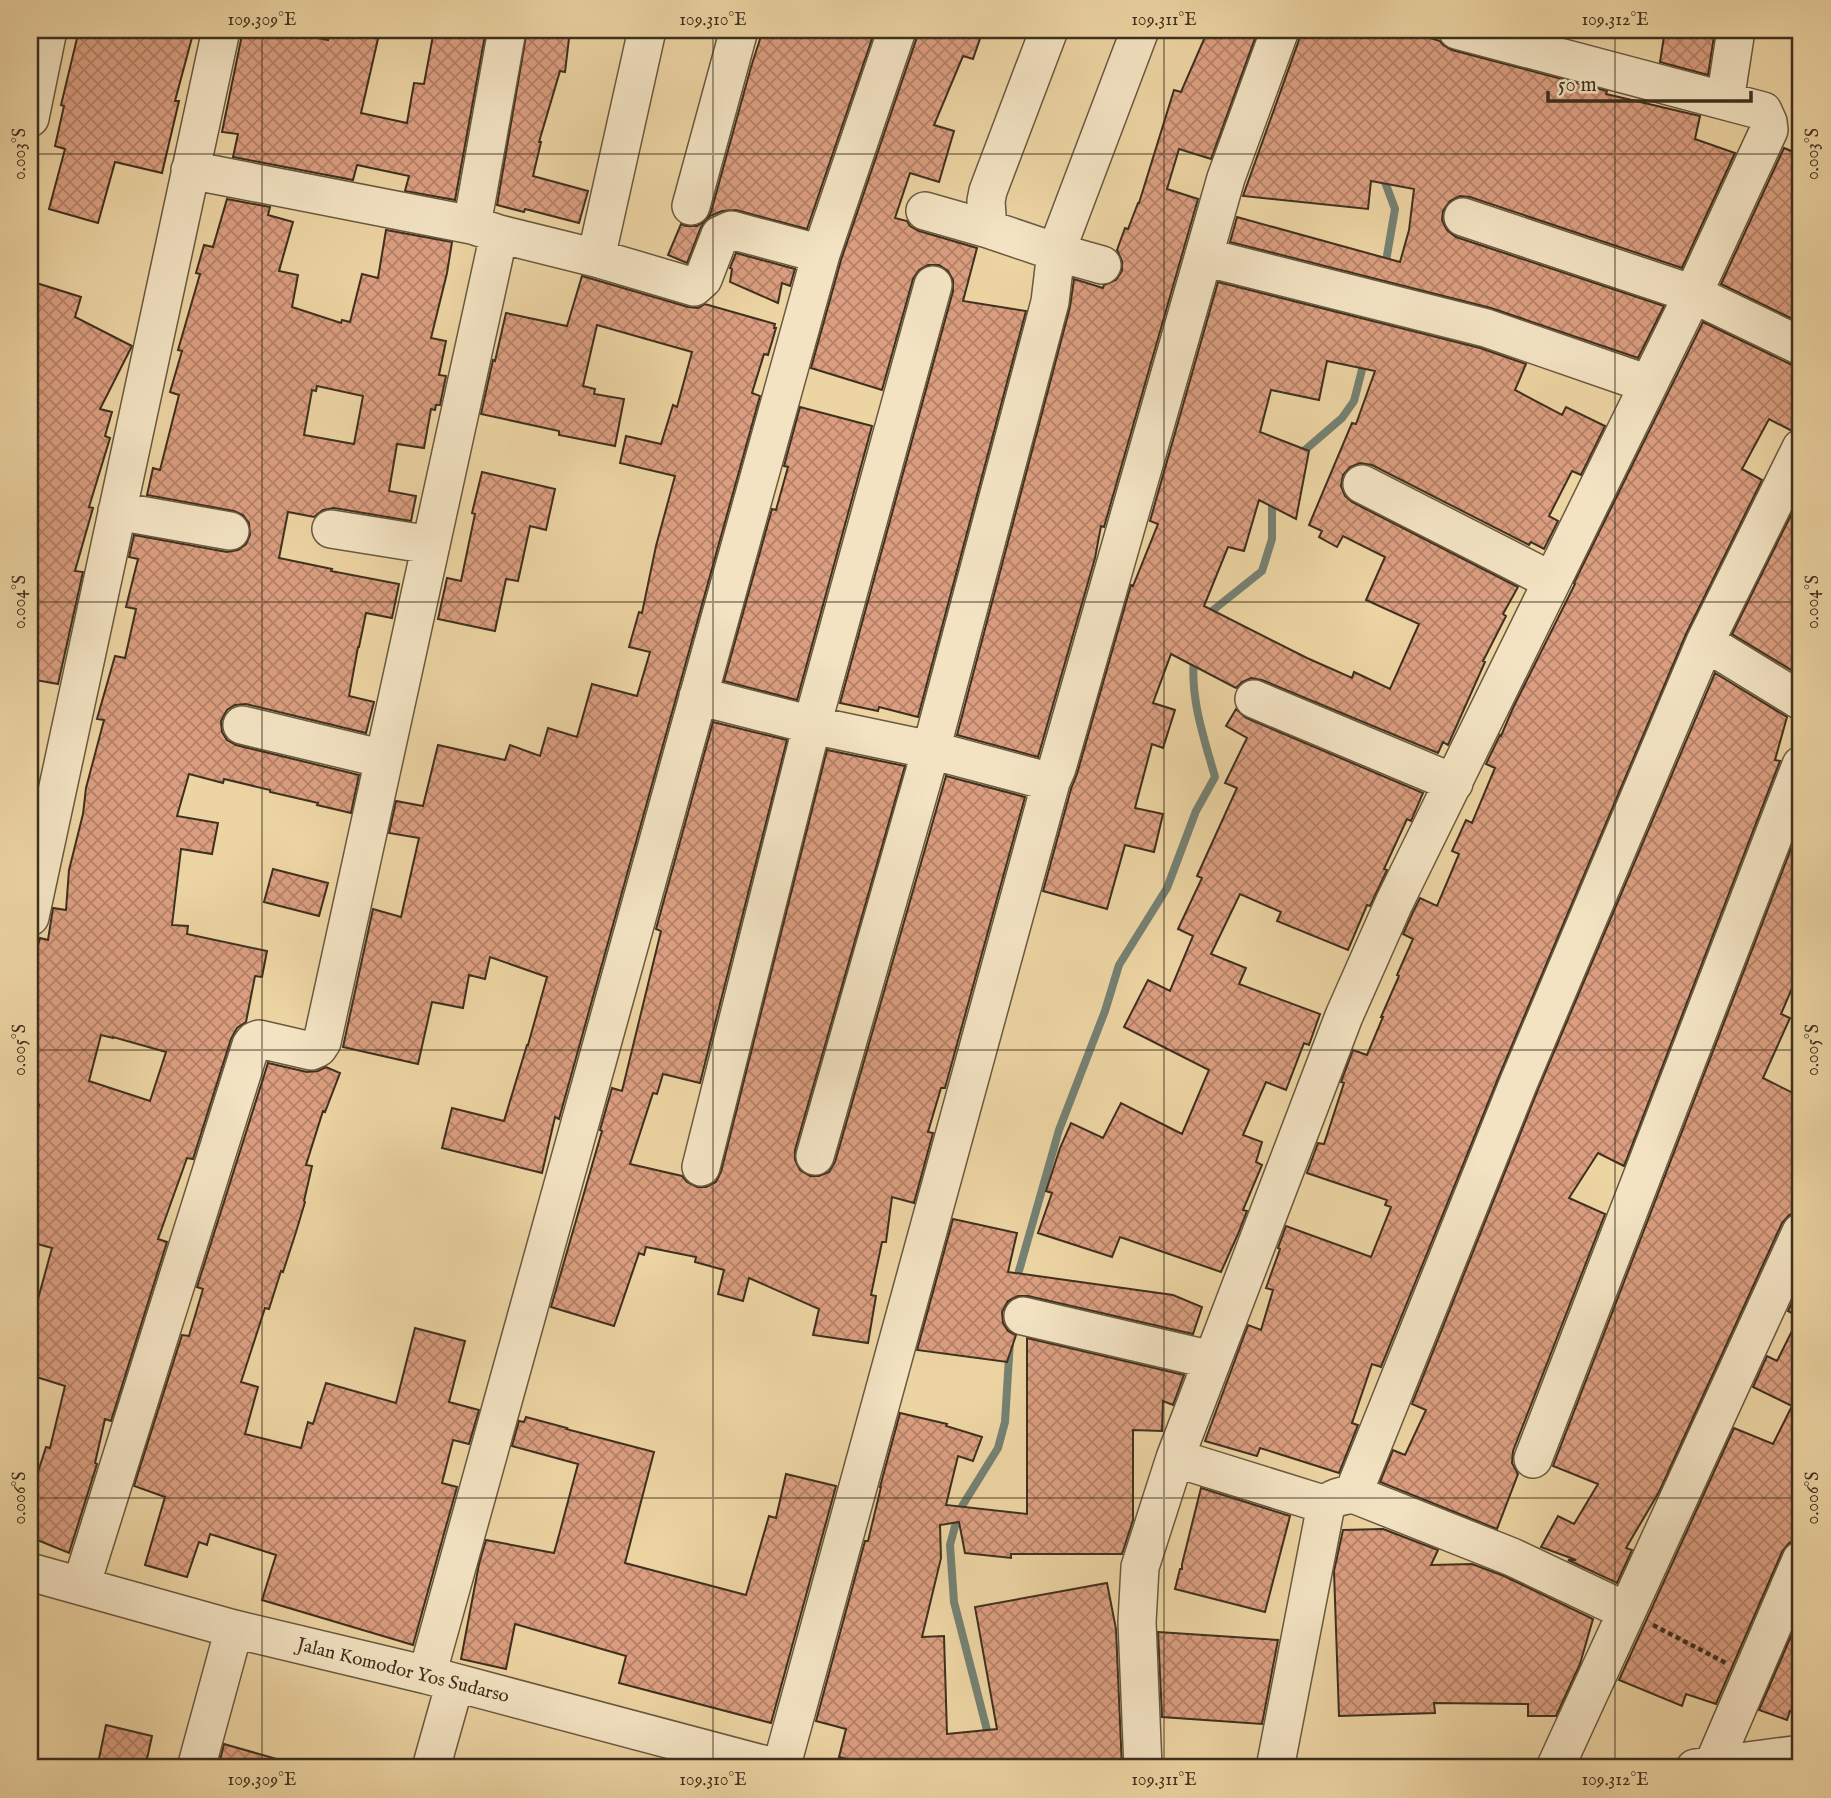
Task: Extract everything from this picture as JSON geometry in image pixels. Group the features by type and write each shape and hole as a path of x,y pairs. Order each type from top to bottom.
{"street":[{"path":"30,118 48,30"},
{"path":"30,917 221,30"},
{"path":"81,1586 251,1045 259,1039 311,1051 318,1048 322,1042 431,545 485,230 507,30"},
{"path":"596,258 648,30"},
{"path":"691,206 739,30"},
{"path":"431,1768 441,1679 698,696 821,254 897,30"},
{"path":"988,229 988,191 1049,30"},
{"path":"815,1156 931,750 1050,302 1056,252 1140,30"},
{"path":"779,1768 1051,782 1226,178 1280,30"},
{"path":"1143,1768 1137,1622 1140,1567 1174,1458 1345,1016 1394,903 1769,130 1763,111 1535,40 1457,30"},
{"path":"1725,100 1736,30"},
{"path":"190,170 485,230 596,258 694,287 703,279 720,235 731,230 821,254"},
{"path":"925,211 1102,265"},
{"path":"1463,217 1692,293 1801,346"},
{"path":"1204,257 1486,328 1648,384"},
{"path":"701,1167 812,725 933,285"},
{"path":"1275,1768 1339,1499 1705,642 1801,447"},
{"path":"1362,484 1552,582"},
{"path":"117,511 230,531"},
{"path":"331,529 431,545"},
{"path":"1705,642 1801,701"},
{"path":"698,696 812,725 931,750 1051,782"},
{"path":"1254,699 1454,783"},
{"path":"242,725 384,759"},
{"path":"1533,1459 1801,765"},
{"path":"1555,1768 1801,1233"},
{"path":"1023,1316 1212,1360"},
{"path":"1174,1458 1339,1499 1512,1557 1626,1611"},
{"path":"1702,1766 1751,1677 1801,1560"},
{"name":"Jalan Komodor Yos Sudarso","path":"30,1573 234,1629 441,1679 779,1768"},
{"path":"196,1768 234,1629"},
{"path":"1702,1766 1801,1754"}],"path":[{"path":"1626,1611 1751,1677"}],"building":[{"path":"79,30 194,30 175,101 179,101 162,173 115,162 98,223 49,209 65,149 55,146 64,106 61,105"},
{"path":"243,30 281,30 328,40 331,30 380,30 361,113 407,123 414,83 424,84 434,30 486,30 455,200 405,191 409,176 357,165 353,180 233,157 238,134 222,132"},
{"path":"527,30 570,30 565,72 560,71 539,142 533,176 588,191 579,223 497,205"},
{"path":"763,30 875,30 807,229 736,210 722,211 710,216 701,227 687,263 668,255 681,224 697,226 706,220 711,212"},
{"path":"917,30 983,30 973,59 963,56 934,125 954,131 939,182 910,173 895,218 907,221 919,231 977,248 963,301 1026,311 918,717 879,707 878,711 840,703 953,291 953,280 948,271 939,265 928,265 919,270 913,279 882,390 811,368 841,260 917,37"},
{"path":"1208,30 1258,30 1211,159 1179,149 1167,189 1198,199 1104,527 1101,526 1095,558 1038,757 957,735 1070,307 1074,279 1103,288 1116,280 1122,271 1122,261 1117,250 1139,203 1174,90 1181,92"},
{"path":"1300,30 1404,30 1440,41 1452,50 1607,91 1606,94 1700,116 1695,139 1735,153 1682,268 1470,197 1460,196 1450,201 1443,211 1442,220 1447,230 1456,237 1664,306 1638,358 1491,308 1230,242 1237,217 1400,262 1409,230 1414,189 1371,181 1368,209 1243,196 1300,37"},
{"path":"1665,30 1715,30 1708,75 1660,62"},
{"path":"1784,148 1801,155 1801,323 1721,284"},
{"path":"227,199 270,207 268,215 293,222 279,271 298,275 292,307 341,323 342,320 350,322 362,274 378,278 386,230 452,242 431,338 446,341 439,375 446,376 440,405 436,405 435,410 431,409 424,448 397,444 389,491 416,496 411,521 334,508 323,510 314,517 288,512 279,558 399,584 392,618 366,613 358,647 349,696 374,702 366,733 246,704 235,705 227,710 221,721 222,732 227,740 236,745 359,775 351,813 270,790 224,779 223,783 189,774 177,816 218,823 212,854 181,849 172,925 188,926 187,934 267,951 262,977 255,976 246,1022 237,1028 231,1039 193,1159 187,1158 158,1239 167,1242 111,1421 105,1419 95,1463 97,1464 69,1553 30,1537 30,1497 46,1447 50,1448 65,1386 30,1375 30,1328 52,1248 30,1242 30,1135 39,1105 30,1102 30,997 35,975 30,973 40,938 48,940 53,908 66,910 69,870 104,720 97,719 115,656 125,658 136,609 126,607 138,559 129,557 134,535 227,552 238,550 246,544 250,535 249,523 243,515 234,511 147,495 153,468 160,470 179,395 170,392 182,351 178,350 200,274 196,273 204,245 213,247","holes":["317,386 363,396 354,444 304,435 312,390 316,391","101,1035 166,1052 150,1101 89,1081"]},
{"path":"736,253 795,269 790,286 782,283 778,303 730,282 730,268"},
{"path":"582,276 688,307 698,308 705,304 775,324 776,328 768,355 764,354 752,393 760,396 559,1119 555,1117 542,1173 442,1148 452,1108 504,1121 547,977 490,957 485,979 469,975 463,1008 432,1002 418,1064 343,1047 373,909 401,917 419,838 389,833 396,801 423,806 438,745 505,760 510,745 540,756 548,728 577,737 592,684 637,696 650,652 629,647 639,612 642,613 675,476 620,463 626,436 661,444 673,405 677,407 692,352 597,325 583,386 595,389 594,394 624,399 615,446 559,435 559,431 481,414 506,313 567,326"},
{"path":"30,281 81,297 75,317 132,346 100,409 112,412 105,436 110,438 89,507 93,508 75,571 83,572 58,684 30,679"},
{"path":"1218,282 1480,348 1526,364 1515,390 1562,415 1566,407 1605,426 1581,475 1572,471 1549,516 1558,521 1544,549 1531,542 1529,545 1372,465 1360,463 1350,467 1343,475 1341,486 1345,496 1352,502 1518,587 1503,614 1506,616 1483,661 1485,662 1448,745 1443,742 1438,753 1262,680 1251,678 1236,688 1171,654 1153,703 1175,710 1163,748 1152,744 1135,808 1163,814 1154,852 1125,845 1107,909 1043,891 1131,585 1133,586 1158,524 1150,521","holes":["1327,361 1375,371 1356,424 1352,423 1309,525 1322,531 1319,537 1337,547 1343,536 1385,557 1366,600 1419,624 1390,689 1354,672 1352,678 1307,658 1204,606 1228,547 1244,551 1259,500 1296,519 1309,451 1260,432 1271,390 1319,400"]},
{"path":"1703,322 1801,367 1801,427 1790,430 1769,419 1742,469 1762,480 1686,634 1499,1076 1381,1367 1372,1364 1352,1423 1358,1425 1339,1473 1260,1448 1257,1456 1205,1441 1248,1325 1261,1330 1273,1290 1266,1288 1286,1226 1371,1257 1391,1207 1385,1205 1387,1200 1307,1173 1308,1170 1318,1143 1324,1144 1353,1050 1367,1055 1383,1017 1413,939 1403,934 1413,912 1420,898 1437,906 1459,854 1452,851 1466,820 1472,823 1495,768 1486,764"},
{"path":"800,407 872,426 797,700 724,681 772,509 776,510 788,467 784,466"},
{"path":"482,472 555,489 546,530 530,526 518,581 506,579 495,631 438,619 447,578 461,581"},
{"path":"1801,495 1801,676 1732,634"},
{"path":"1715,673 1787,717 1775,760 1780,761 1624,1166 1598,1153 1569,1198 1605,1214 1513,1451 1512,1463 1518,1474 1497,1529 1380,1482 1393,1450 1405,1455 1426,1410 1412,1404 1537,1092"},
{"path":"1236,709 1246,718 1423,793 1411,821 1407,819 1384,869 1387,870 1370,906 1367,905 1348,950 1277,921 1281,912 1240,894 1211,954 1246,968 1239,984 1320,1014 1309,1045 1304,1043 1286,1090 1266,1082 1243,1135 1262,1142 1256,1162 1262,1165 1243,1210 1247,1211 1221,1272 1120,1237 1112,1257 1038,1233 1052,1193 1046,1191 1071,1123 1103,1138 1121,1103 1182,1134 1209,1070 1124,1027 1148,980 1170,991 1193,936 1178,929 1202,878 1197,876 1237,788 1225,783 1247,738 1226,726"},
{"path":"713,722 787,740 700,1083 663,1074 657,1094 653,1093 630,1164 682,1176 697,1187 706,1187 716,1182 721,1172 827,750 905,766 795,1150 795,1160 800,1170 810,1176 829,1172 835,1162 946,776 1025,797 945,1088 941,1088 928,1132 933,1133 914,1203 892,1197 886,1242 882,1242 871,1295 876,1296 868,1343 813,1335 819,1309 749,1278 743,1301 718,1294 724,1270 695,1262 696,1257 646,1247 644,1255 639,1253 614,1326 551,1307 612,1088 622,1091 661,931 656,929"},
{"path":"1794,841 1801,843 1801,967 1781,1014 1790,1018 1763,1078 1801,1097 1801,1211 1789,1215 1782,1223 1659,1492 1626,1548 1632,1550 1617,1583 1568,1560 1576,1560 1541,1547 1558,1516 1574,1524 1598,1484 1553,1466"},
{"path":"273,869 328,883 319,916 264,902"},
{"path":"268,1063 307,1072 326,1067 340,1073 325,1112 323,1111 306,1165 312,1166 296,1232 269,1309 265,1308 241,1382 258,1387 245,1434 301,1448 308,1422 313,1424 326,1383 396,1403 415,1328 465,1341 449,1402 479,1410 469,1444 453,1440 442,1483 457,1487 413,1645 262,1600 276,1555 210,1534 207,1545 199,1542 187,1577 145,1565 165,1497 134,1486 182,1335 189,1336 203,1289 197,1287"},
{"path":"953,1219 1017,1233 1008,1272 1173,1295 1202,1307 1193,1334 1028,1296 1018,1296 1008,1301 1002,1312 1003,1323 1008,1331 1016,1335 1007,1362 917,1350"},
{"path":"1801,1282 1801,1539 1789,1543 1782,1552 1716,1704 1686,1694 1682,1706 1619,1680 1734,1428 1773,1444 1792,1406 1753,1387 1767,1356 1777,1361 1799,1317 1788,1311"},
{"path":"1027,1338 1184,1375 1173,1405 1163,1401 1162,1431 1133,1430 1133,1520 1122,1554 1011,1554 1011,1558 965,1553 959,1522 940,1525 941,1558 922,1637 944,1636 947,1734 997,1729 975,1607 1107,1583 1116,1629 1122,1768 882,1768 839,1757 846,1729 816,1721 865,1541 868,1541 900,1413 947,1424 946,1426 982,1437 973,1461 958,1456 946,1505 1027,1514"},
{"path":"526,1417 654,1452 625,1563 746,1595 769,1516 776,1518 786,1474 836,1486 771,1723 619,1683 626,1656 515,1624 506,1669 461,1659 486,1540 554,1553 559,1535 578,1464 512,1446 519,1421 524,1422"},
{"path":"1201,1488 1290,1516 1265,1612 1175,1589"},
{"path":"1383,1529 1438,1550 1431,1565 1472,1564 1504,1576 1593,1619 1580,1664 1556,1716 1528,1716 1528,1704 1434,1703 1435,1713 1339,1716 1334,1571 1343,1530"},
{"path":"1801,1613 1801,1715 1790,1711 1787,1720 1759,1710"},
{"path":"1158,1632 1278,1640 1262,1724 1162,1717"},
{"path":"106,1725 152,1736 145,1768 97,1768"},
{"path":"224,1744 287,1762 286,1768 218,1768"}],"waterway":[{"path":"1382,174 1395,209 1385,267"},
{"path":"1298,456 1342,418 1354,401 1365,358"},
{"path":"1209,617 1212,611 1262,571 1272,539 1272,499"},
{"path":"989,1738 954,1602 950,1545 959,1511 998,1448 1005,1422 1013,1292 1059,1130 1105,1011 1119,965 1167,888 1196,811 1215,777 1196,703 1194,658"}]}
